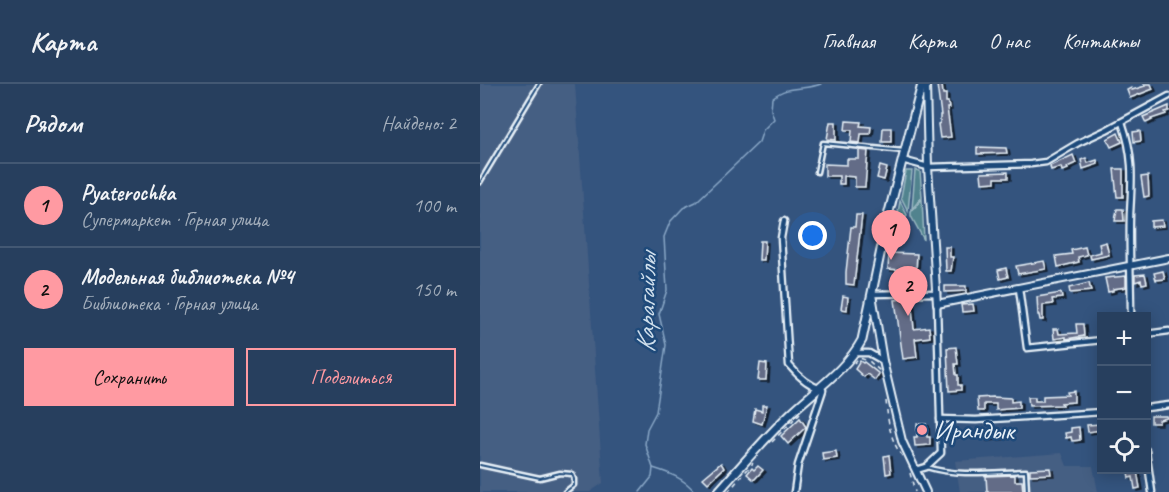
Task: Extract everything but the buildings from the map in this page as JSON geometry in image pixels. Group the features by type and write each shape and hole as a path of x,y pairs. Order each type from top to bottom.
{"main road":[{"path":"718,492 783,422 855,353 862,340 904,151 924,84"}],"street":[{"path":"913,471 926,467 941,453 937,293 924,84"},
{"path":"902,160 928,167 1046,162 1169,96"},
{"path":"1122,122 1130,144 1133,182 1130,214 1131,312"},
{"path":"784,220 781,238 789,365 798,375 823,390 798,465 794,492"},
{"path":"937,304 1169,258"},
{"path":"1019,288 1027,348 1097,340"},
{"path":"926,492 913,471 902,441 883,361 872,294 937,293"},
{"path":"1151,333 1169,331"},
{"path":"855,353 869,353 883,361"},
{"path":"1151,407 1169,405"},
{"path":"940,419 976,420 1097,412"},
{"path":"1149,474 1152,492"}],"lane":[{"path":"480,182 539,84"},
{"path":"817,172 823,142 904,151"},
{"path":"480,465 540,478 560,473 572,474 574,485 565,492"},
{"path":"926,467 944,473 957,474 1026,471 1027,492"}],"path":[{"path":"852,365 859,358 869,361 882,373"},
{"path":"886,399 888,420 895,448 908,464"},
{"path":"769,445 800,414"},
{"path":"728,492 755,460"},
{"path":"913,471 915,492"}],"shaded area":[{"path":"480,84 575,84 603,483 590,492 480,492"},
{"path":"1062,453 1067,466 1093,466 1098,492 960,492 955,461"}],"green space":[{"path":"915,170 920,171 922,197 912,209"},
{"path":"906,171 912,171 908,211 901,197"},
{"path":"922,199 924,240 911,216 911,212"},
{"path":"900,201 907,215 895,230"}],"waterway":[{"name":"Карагайлы","path":"640,492 652,477 653,468 645,444 647,429 656,412 666,345 659,314 667,290 664,237 670,222 683,208 696,202 759,142 763,130 774,119 771,110 772,98 790,89 821,84"},
{"path":"653,468 681,480 695,492"}],"place":[{"name":"Pyaterochka","path":"891,260"},
{"name":"Модельная библиотека №4","path":"908,316"},
{"name":"Ирандык","path":"922,430"}]}
